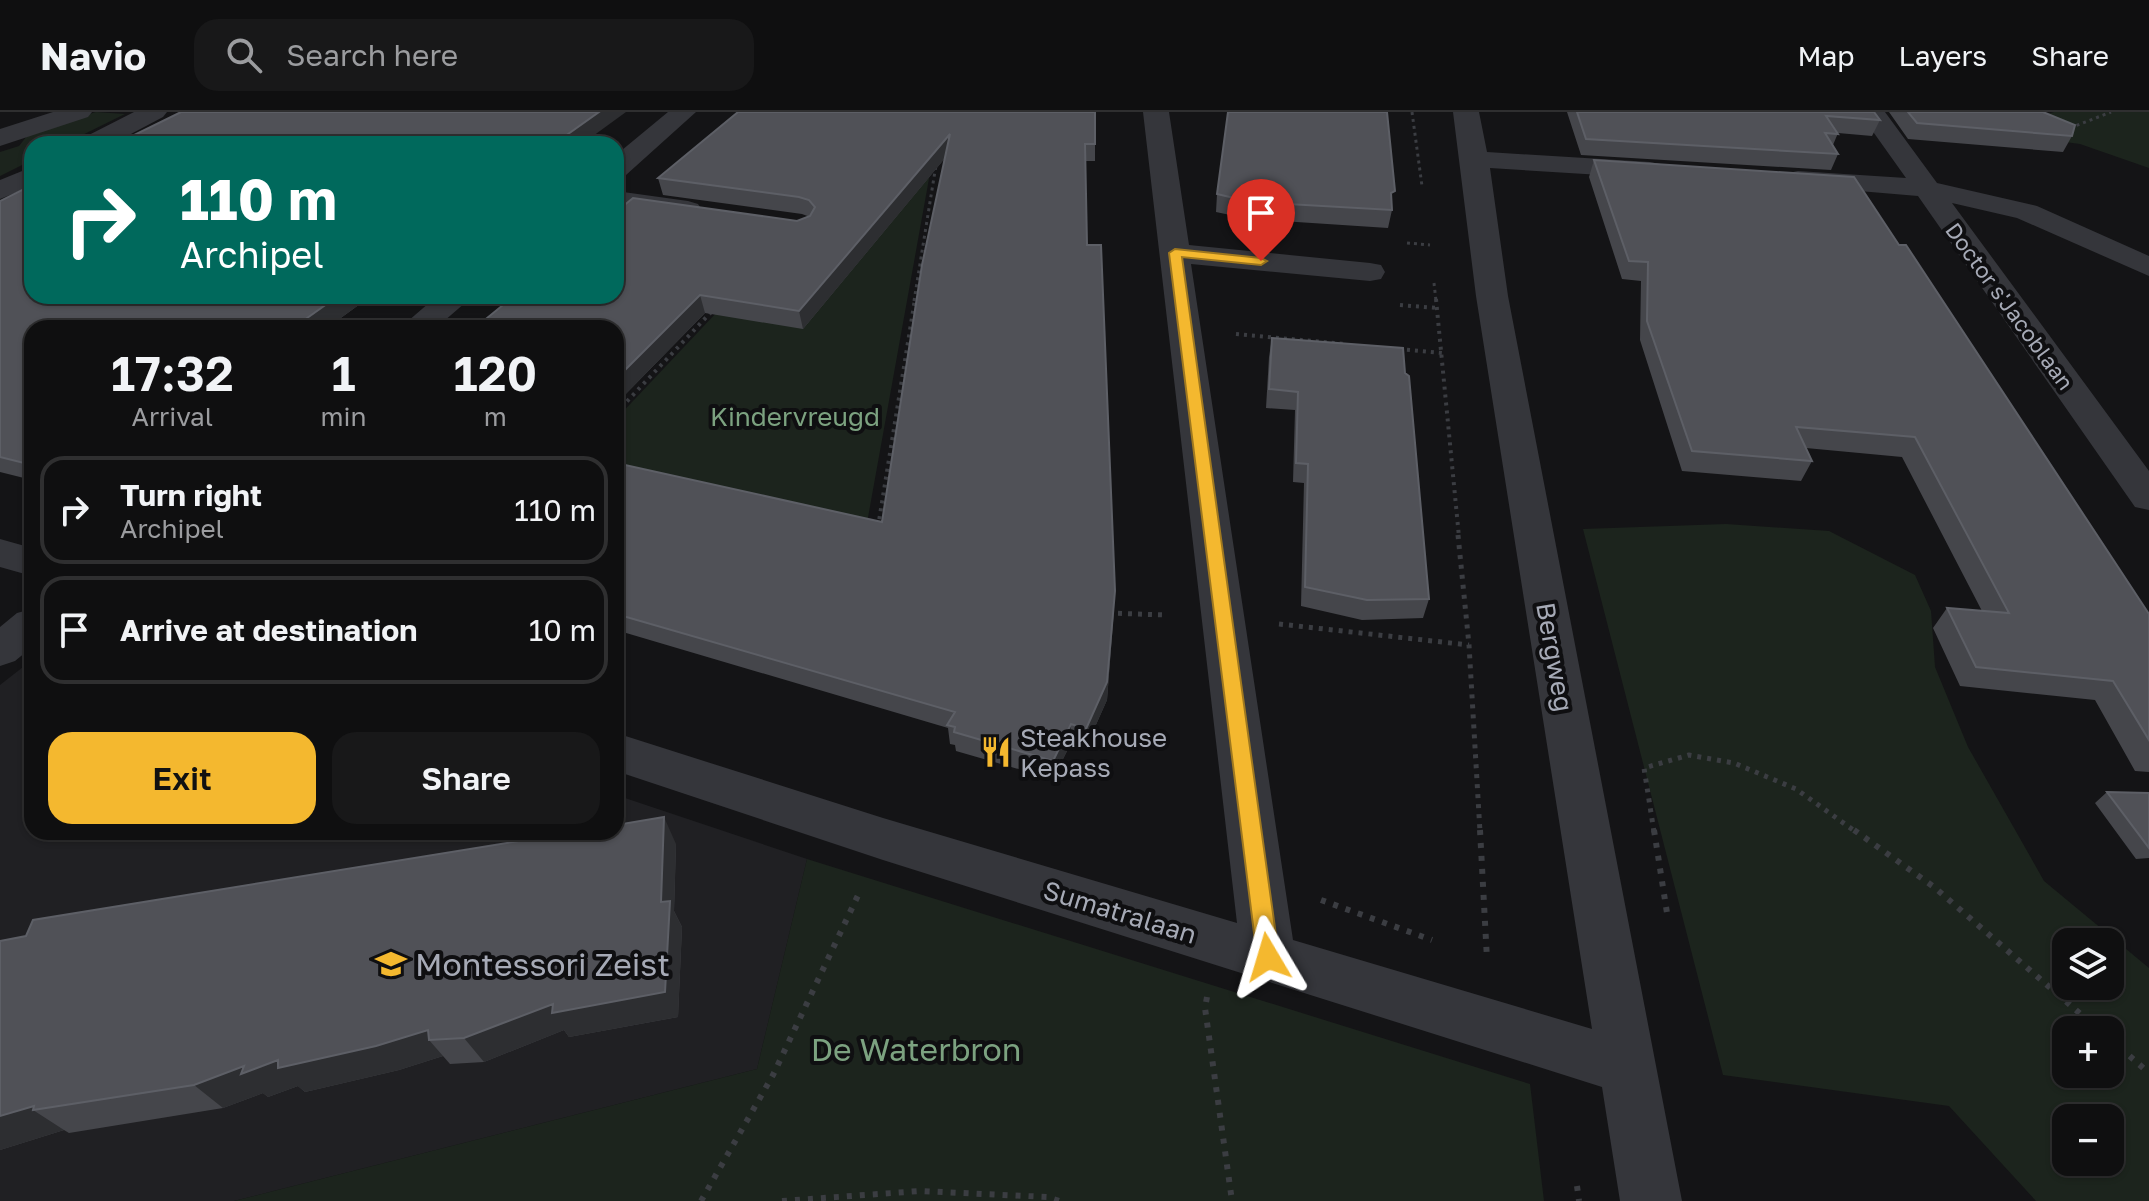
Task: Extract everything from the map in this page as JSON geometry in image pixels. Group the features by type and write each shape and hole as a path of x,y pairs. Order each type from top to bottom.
{"street":[{"path":"0,138 79,112"},
{"path":"108,136 154,112"},
{"path":"624,162 683,112"},
{"path":"1156,112 1268,957"},
{"name":"Bergweg","path":"1466,112 1492,296 1651,1201"},
{"name":"Doctor s'Jacoblaan","path":"1872,112 2149,498"},
{"path":"1475,159 1677,172"},
{"path":"1770,178 1924,188 2027,212 2149,267"},
{"path":"0,191 24,179"},
{"path":"624,201 720,214"},
{"path":"1175,253 1370,272"},
{"path":"426,320 447,304"},
{"path":"0,553 24,560"},
{"path":"0,650 24,630"},
{"name":"Sumatralaan","path":"624,755 883,839 1626,1067"}],"path":[{"path":"1412,112 1424,200"},
{"path":"2067,129 2111,112"},
{"path":"877,531 937,159"},
{"path":"1428,230 1432,257"},
{"path":"1434,281 1469,645 1489,1025"},
{"path":"624,405 721,302"},
{"path":"1232,333 1352,344"},
{"path":"1397,348 1442,353"},
{"path":"1097,613 1224,618"},
{"path":"1271,623 1469,645"},
{"path":"1644,768 1689,755 1734,763 1796,789 1934,887 2083,1016"},
{"path":"701,1201 773,1075 883,839"},
{"path":"1213,940 1205,1008 1232,1201"},
{"path":"2124,1051 2149,1073"},
{"path":"782,1201 920,1191 1047,1197 1059,1201"}],"shaded area":[{"name":"Montessori Zeist","path":"24,666 24,840 624,840 624,798 807,859 757,1069 234,1201 0,1201 0,685"}],"green space":[{"path":"96,112 125,114 80,136 27,136 30,132"},
{"name":"Kindervreugd","path":"906,112 941,112 867,523 624,469 624,411"},
{"path":"1980,112 2038,117 2054,112 2149,112 2149,168 2080,144 2058,141"},
{"path":"24,140 24,164 0,176 0,152 19,146"},
{"path":"1726,524 1829,531 1915,575 1931,611 1935,667 1968,747 2044,881 2101,928 2052,928 2052,1000 2124,1000 2124,947 2149,968 2149,1201 2036,1201 1949,1106 1723,1075 1583,529"},
{"name":"De Waterbron","path":"807,859 1530,1084 1544,1201 234,1201 757,1069"}],"building":[{"path":"181,112 599,112 565,136 132,136"},
{"path":"738,112 1095,112 1095,144 1085,144 1087,245 1101,245 1115,591 1107,682 1086,729 1071,724 1053,761 954,732 955,727 947,725 955,712 624,616 624,465 882,522 922,265 950,134 799,311 700,295 624,371 624,320 485,320 504,304 624,304 624,205 633,198 797,221 810,216 815,207 809,200 799,197 658,178"},
{"path":"1228,112 1387,112 1395,191 1391,193 1392,210 1251,202 1217,194"},
{"path":"1577,112 1874,112 1880,120 1826,116 1838,134 1825,133 1838,154 1586,139"},
{"path":"1908,112 2043,112 2075,125 2072,136 1917,123"},
{"path":"1594,160 1854,177 1899,245 1906,245 2149,614 2149,740 2113,681 1976,667 1947,608 2009,613 1915,437 1796,427 1812,461 1692,451 1647,321 1648,262 1629,261"},
{"path":"24,189 24,304 327,304 304,320 24,320 24,463 0,457 0,201"},
{"path":"1272,338 1403,348 1405,373 1409,376 1429,599 1367,600 1305,587 1308,464 1296,463 1298,392 1269,389"},
{"path":"2107,792 2149,793 2149,848"},
{"path":"664,817 661,902 670,901 665,992 552,1013 553,1004 464,1038 429,1040 428,1030 376,1046 278,1068 278,1060 241,1074 244,1066 194,1085 33,1110 34,1106 0,1116 0,941 26,936 33,920 525,840 624,840 624,824"}],"place":[{"name":"Steakhouse Kepass","path":"996,752"},
{"name":"Montessori Zeist","path":"391,964"}],"route":[{"path":"1261,261 1175,253 1268,957"}]}
